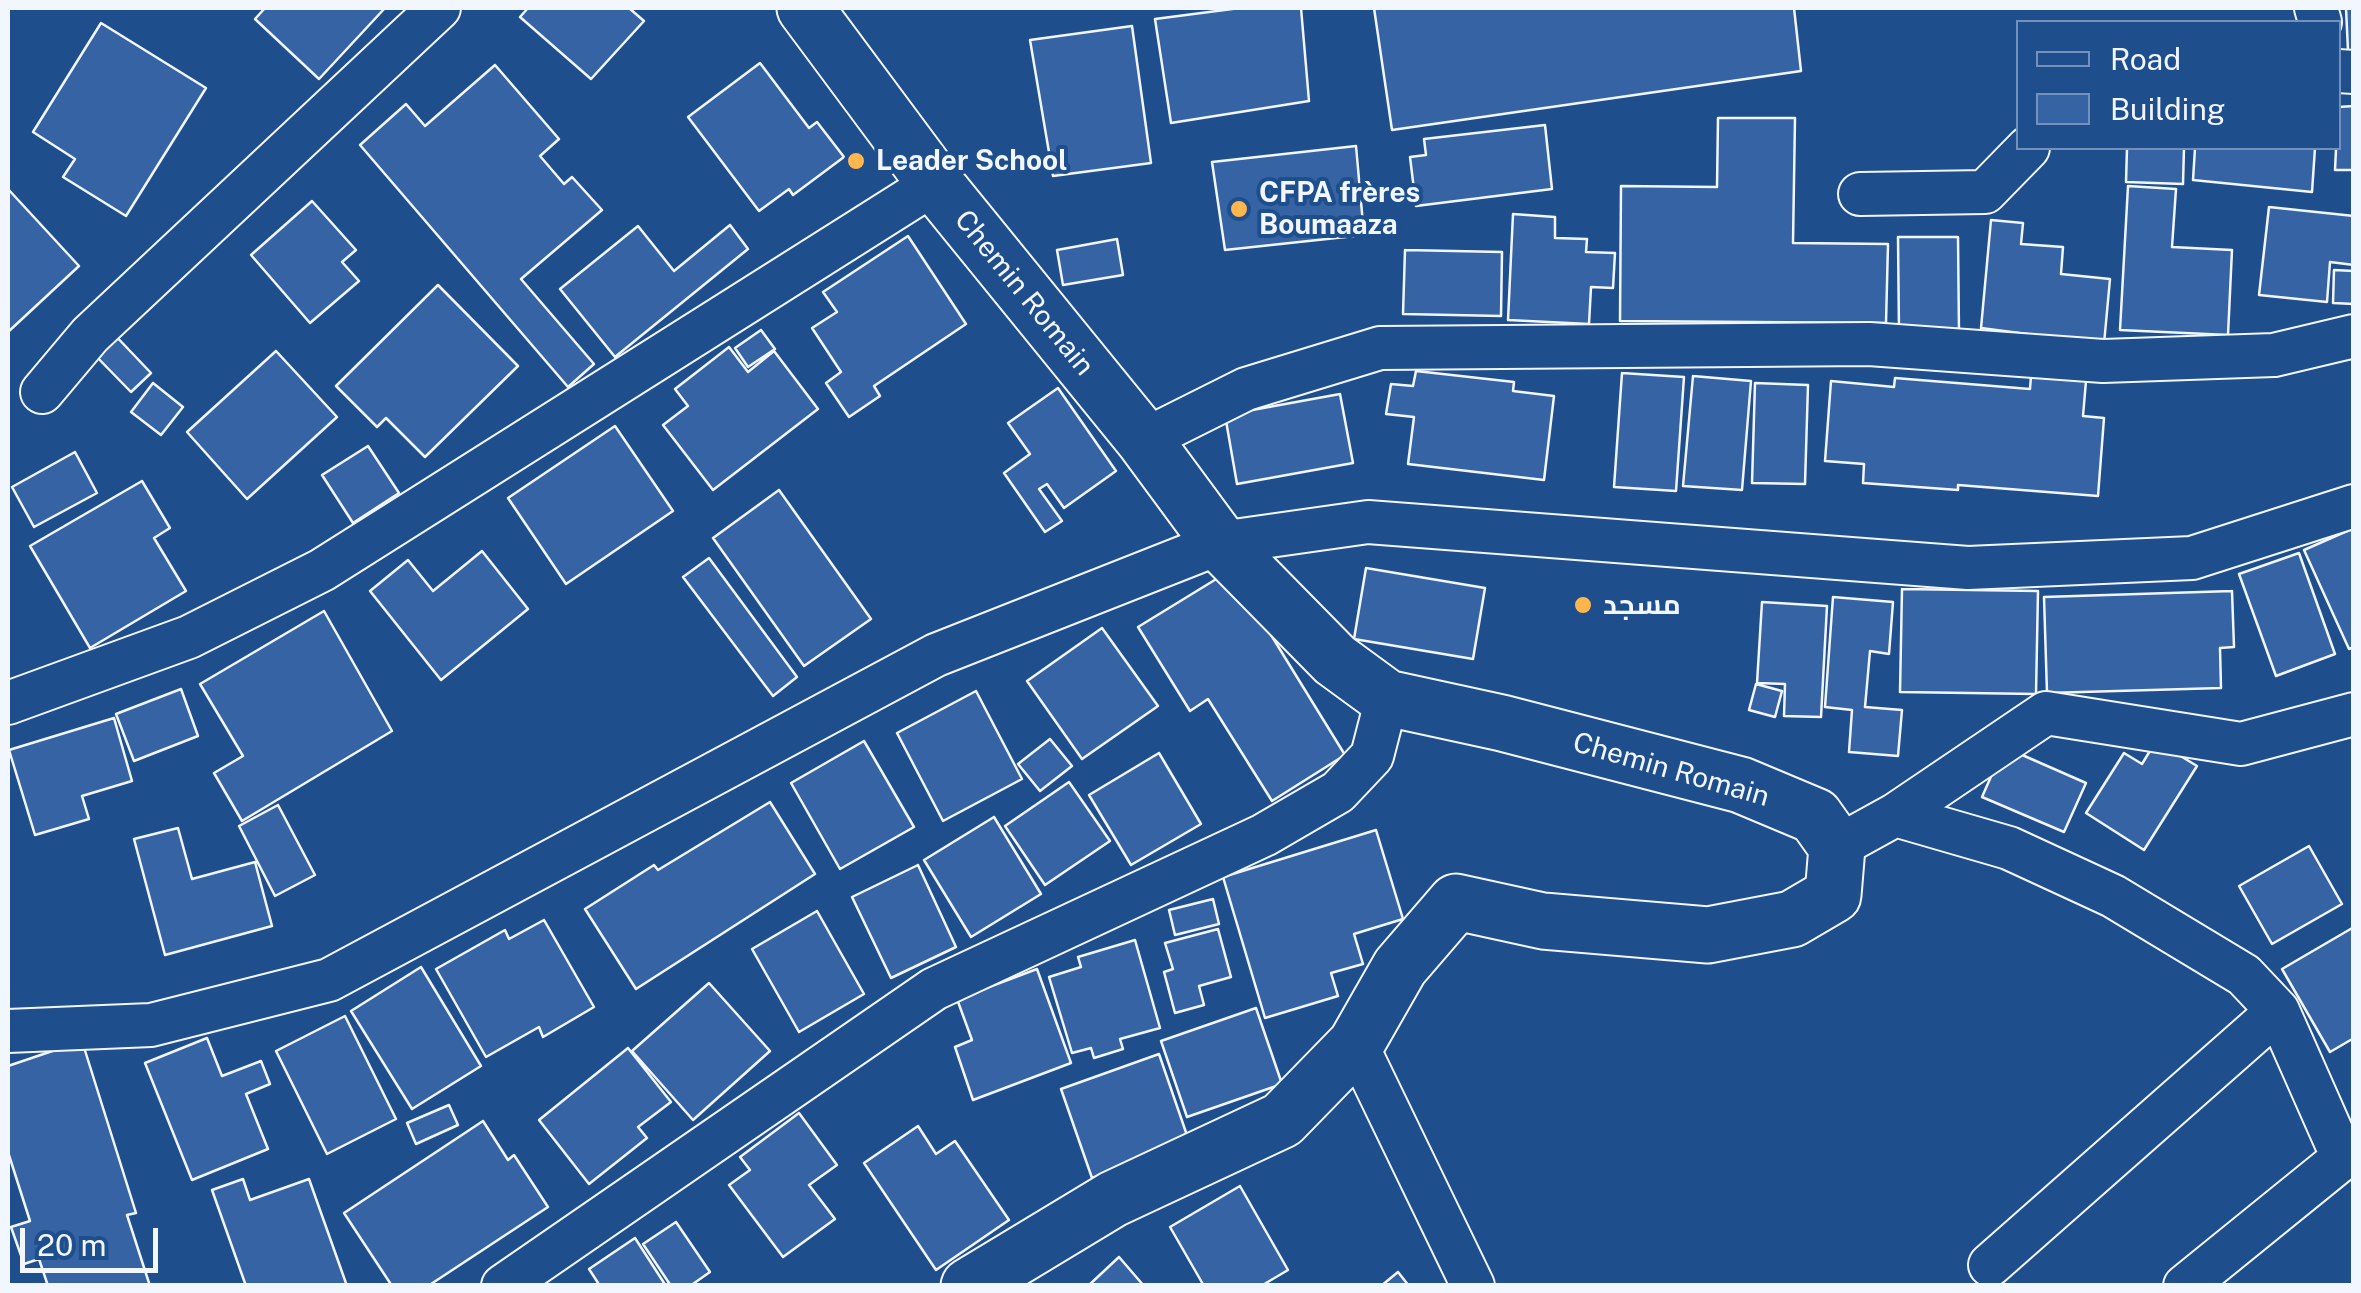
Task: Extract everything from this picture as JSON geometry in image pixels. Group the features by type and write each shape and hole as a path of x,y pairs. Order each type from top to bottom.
{"street":[{"path":"42,392 90,335 439,8"},
{"name":"Chemin Romain","path":"805,8 935,183 1144,440 1220,543 1335,660 1387,698 1502,723 1741,785 1815,816 1837,847"},
{"path":"1860,194 1985,192 2026,150"},
{"path":"8,703 189,636 322,570 935,183"},
{"path":"1144,440 1246,389 1380,348 1869,344 2103,361 2274,355 2354,336"},
{"path":"8,1030 151,1024 328,980 936,655 1220,543 1368,522 1968,568 2192,558 2354,506"},
{"path":"503,1286 934,989 1264,835 1338,792 1372,756 1387,698"},
{"path":"969,1286 1114,1200 1282,1120 1356,1044 1400,967 1456,902 1543,921 1708,936 1792,919 1833,895 1837,847 1895,816 2046,713 2241,744 2354,714"},
{"path":"1895,816 2009,848 2113,896 2244,975 2278,1011 2348,1154 2186,1286"},
{"path":"1990,1264 2278,1011"},
{"path":"1356,1044 1473,1286"}],"building":[{"path":"265,8 385,8 319,79 255,19"},
{"path":"528,8 629,8 644,21 591,79 520,17"},
{"path":"1240,8 1301,8 1309,101 1171,123 1155,19"},
{"path":"1374,8 1794,8 1801,71 1392,130"},
{"path":"2346,8 2354,8 2354,51 2348,51"},
{"path":"101,23 206,88 126,216 63,177 75,159 33,132"},
{"path":"1132,26 1151,163 1053,176 1030,40"},
{"path":"760,63 809,128 817,122 844,157 793,195 789,189 759,211 688,117"},
{"path":"495,65 559,139 540,156 564,184 572,177 602,210 521,279 594,364 568,387 360,145 406,104 425,126"},
{"path":"2354,106 2354,170 2335,170 2336,150 2341,150 2341,107"},
{"path":"1718,118 1795,118 1793,243 1888,244 1886,323 1620,321 1621,186 1717,187"},
{"path":"1545,125 1552,189 1416,206 1410,157 1426,155 1424,139"},
{"path":"1356,146 1364,235 1225,250 1212,162"},
{"path":"2127,150 2184,150 2183,184 2126,182"},
{"path":"2195,150 2315,150 2312,192 2193,180"},
{"path":"2128,186 2176,189 2172,247 2232,250 2228,335 2120,330"},
{"path":"8,189 79,266 8,332"},
{"path":"312,201 356,250 342,262 359,281 310,323 251,255"},
{"path":"2269,207 2354,216 2354,265 2330,262 2327,302 2259,295"},
{"path":"1513,214 1555,217 1555,238 1587,239 1586,252 1615,253 1613,288 1591,287 1589,324 1508,320"},
{"path":"1991,220 2023,223 2021,244 2063,247 2061,274 2110,279 2104,344 1981,328"},
{"path":"730,225 748,249 615,357 560,289 638,226 674,271"},
{"path":"908,236 966,324 874,386 880,396 849,417 826,383 841,372 812,328 837,312 823,292"},
{"path":"1898,237 1958,237 1959,333 1899,333"},
{"path":"1117,239 1123,275 1063,285 1057,250"},
{"path":"1405,250 1502,252 1501,316 1403,314"},
{"path":"2334,270 2354,271 2354,304 2333,303"},
{"path":"438,285 518,366 425,457 386,418 377,427 336,386"},
{"path":"761,330 775,349 748,367 735,348"},
{"path":"111,331 151,373 131,392 90,350"},
{"path":"729,347 748,372 774,351 818,409 713,490 663,425 688,406 675,389"},
{"path":"276,351 337,417 247,499 187,432"},
{"path":"1416,371 1514,382 1513,391 1554,396 1544,480 1408,464 1414,417 1386,414 1391,384 1413,386"},
{"path":"1622,373 1684,377 1676,491 1614,487"},
{"path":"1693,376 1751,381 1742,490 1683,486"},
{"path":"2031,376 2086,381 2083,416 2104,418 2098,496 1958,485 1958,490 1863,483 1864,464 1825,461 1831,381 1894,387 1895,378 2030,389"},
{"path":"153,383 183,407 161,435 131,412"},
{"path":"1755,383 1808,385 1805,484 1752,483"},
{"path":"1058,388 1116,471 1064,508 1047,484 1039,489 1062,521 1045,532 1004,473 1030,454 1008,423"},
{"path":"1340,394 1353,463 1237,484 1225,415"},
{"path":"615,426 673,511 566,584 508,498"},
{"path":"368,446 399,493 353,523 322,475"},
{"path":"75,452 97,493 34,527 12,487"},
{"path":"142,481 170,528 154,538 186,591 90,648 30,546"},
{"path":"779,490 871,619 804,666 713,538"},
{"path":"2354,528 2354,647 2349,649 2304,550"},
{"path":"482,551 528,609 441,680 370,591 408,560 433,591"},
{"path":"2299,553 2335,654 2276,676 2239,574"},
{"path":"709,558 797,677 773,696 683,577"},
{"path":"1366,568 1485,588 1473,659 1354,639"},
{"path":"1231,570 1345,755 1272,801 1208,699 1190,711 1138,627"},
{"path":"1902,589 2038,591 2036,694 1900,692"},
{"path":"2232,591 2234,647 2220,648 2221,688 2047,693 2044,597"},
{"path":"1833,597 1893,602 1889,654 1870,651 1865,707 1902,710 1898,756 1849,752 1852,710 1825,707"},
{"path":"1762,602 1827,606 1821,717 1784,716 1785,684 1757,683"},
{"path":"324,611 392,731 242,821 214,773 243,756 200,684"},
{"path":"1102,628 1158,706 1082,759 1027,681"},
{"path":"1756,684 1782,691 1775,717 1749,710"},
{"path":"181,689 198,736 134,761 116,714"},
{"path":"976,691 1022,779 943,821 897,733"},
{"path":"114,718 132,781 82,796 89,819 35,835 9,750"},
{"path":"1050,739 1072,766 1040,791 1018,764"},
{"path":"864,741 914,827 840,869 791,783"},
{"path":"2156,741 2197,766 2144,850 2086,813 2124,753 2142,764"},
{"path":"2004,747 2086,783 2064,832 1982,797"},
{"path":"1159,753 1201,824 1131,865 1089,795"},
{"path":"1069,782 1110,841 1045,885 1005,826"},
{"path":"770,802 815,874 636,989 585,909 654,865 658,870"},
{"path":"278,805 315,875 275,896 239,826"},
{"path":"994,817 1041,894 971,937 924,860"},
{"path":"178,828 192,879 255,862 272,926 165,955 134,839"},
{"path":"1376,830 1403,919 1354,934 1363,964 1331,973 1338,996 1265,1018 1223,877"},
{"path":"2309,846 2342,904 2272,944 2239,886"},
{"path":"918,865 956,947 891,978 852,897"},
{"path":"1213,899 1219,924 1175,935 1169,910"},
{"path":"817,911 864,994 799,1032 752,949"},
{"path":"544,920 594,1007 543,1037 539,1027 486,1057 436,969 505,930 509,939"},
{"path":"2354,927 2354,1038 2330,1052 2282,969"},
{"path":"1218,929 1231,977 1199,986 1204,1005 1175,1013 1164,972 1173,969 1165,943"},
{"path":"1135,940 1160,1028 1120,1039 1123,1049 1094,1058 1091,1048 1072,1053 1049,977 1081,967 1078,957"},
{"path":"421,967 481,1066 412,1109 351,1011"},
{"path":"1037,969 1071,1063 973,1100 955,1047 972,1040 957,999"},
{"path":"709,983 770,1051 693,1120 632,1051"},
{"path":"1256,1008 1282,1084 1187,1117 1161,1041"},
{"path":"345,1016 396,1119 327,1154 276,1051"},
{"path":"207,1038 222,1076 261,1061 270,1084 246,1094 268,1149 192,1180 145,1063"},
{"path":"82,1041 136,1213 127,1215 150,1286 48,1286 39,1259 24,1264 11,1227 30,1221 8,1152 8,1066"},
{"path":"628,1048 671,1102 638,1127 647,1138 589,1184 539,1120"},
{"path":"1159,1054 1190,1144 1092,1178 1061,1089"},
{"path":"449,1105 458,1125 416,1144 407,1123"},
{"path":"799,1113 837,1165 809,1185 835,1219 783,1257 729,1185 750,1170 740,1157"},
{"path":"483,1121 508,1160 514,1155 548,1207 428,1286 392,1286 344,1213"},
{"path":"918,1126 936,1154 955,1141 1009,1220 936,1270 864,1163"},
{"path":"243,1179 250,1200 309,1179 347,1286 246,1286 212,1190"},
{"path":"1240,1186 1288,1270 1261,1286 1204,1286 1170,1227"},
{"path":"676,1222 710,1272 690,1286 671,1286 643,1244"},
{"path":"635,1238 666,1286 600,1286 589,1269"},
{"path":"1119,1257 1144,1286 1088,1286"},
{"path":"1398,1272 1409,1286 1381,1286"}],"place":[{"name":"Leader School","path":"856,161"},
{"name":"CFPA frères Boumaaza","path":"1239,209"},
{"name":"مسجد","path":"1583,605"}]}
